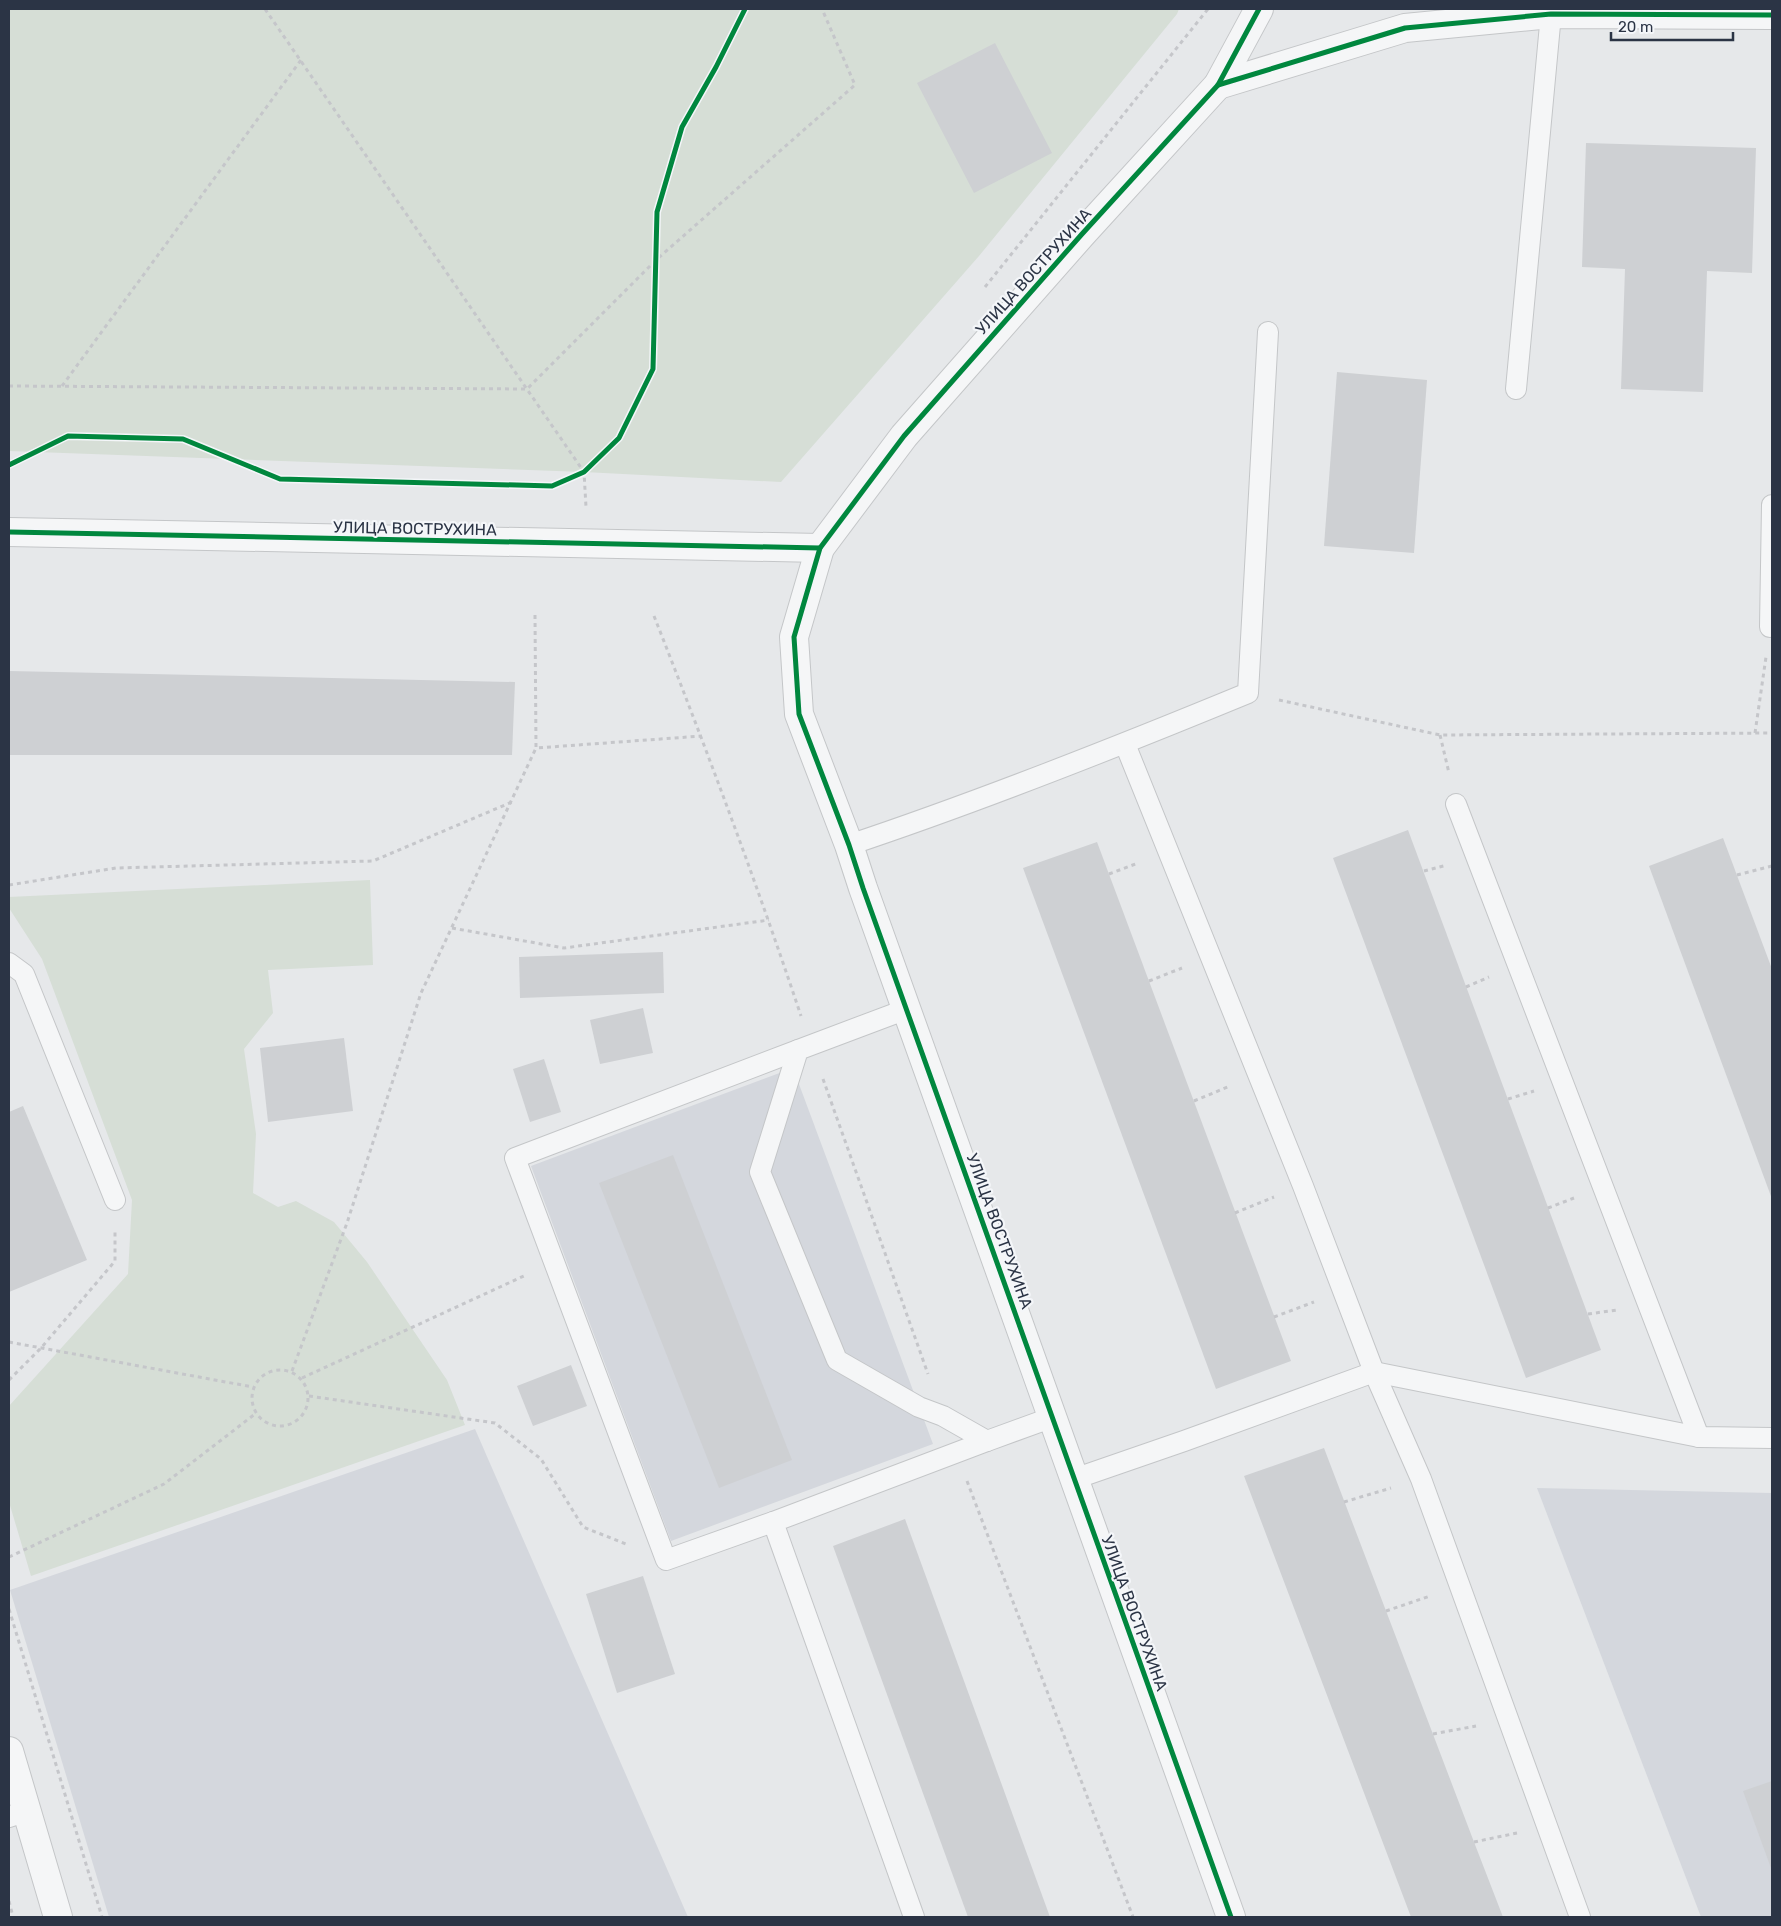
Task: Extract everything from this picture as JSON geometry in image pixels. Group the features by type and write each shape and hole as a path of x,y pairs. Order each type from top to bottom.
{"street":[{"name":"УЛИЦА ВОСТРУХИНА","path":"1232,1917 849,845 799,714 794,637 820,548 904,436 1075,242 1218,85 1259,9"},
{"path":"1218,85 1405,28 1551,14 1772,15"},
{"name":"УЛИЦА ВОСТРУХИНА","path":"9,532 820,548"},
{"path":"9,1751 18,1814 58,1917"}],"lane":[{"path":"1516,389 1551,14"},
{"path":"849,845 943,813 1125,744 1248,693 1268,332"},
{"path":"1770,627 1772,505"},
{"path":"1125,744 1303,1186 1374,1372 1421,1479 1580,1917"},
{"path":"1456,804 1699,1437"},
{"path":"9,963 24,974 115,1200"},
{"path":"907,1009 515,1158 666,1560 1053,1417"},
{"path":"805,1047 760,1172 837,1360 919,1406 943,1416 987,1441"},
{"path":"1074,1479 1184,1442 1374,1372 1699,1437 1772,1438"},
{"path":"772,1522 914,1917"}],"path":[{"path":"265,9 584,472 586,507"},
{"path":"9,386 527,389 656,260 855,85 822,9"},
{"path":"983,289 1208,9"},
{"path":"62,386 301,60"},
{"path":"655,270 656,250"},
{"path":"576,476 584,472 591,465"},
{"path":"292,1371 347,1224 421,993 536,748 535,615"},
{"path":"654,616 702,736 769,920 805,1047 943,1416"},
{"path":"1756,733 1770,627"},
{"path":"1248,693 1440,735 1772,733"},
{"path":"1440,735 1456,804"},
{"path":"536,748 702,736"},
{"path":"9,884 116,868 373,861 512,802"},
{"path":"1737,874 1772,866"},
{"path":"452,928 564,948 769,920"},
{"path":"1194,1100 1258,1075"},
{"path":"1236,1213 1303,1186"},
{"path":"9,1380 41,1348 115,1261 115,1200"},
{"path":"302,1378 554,1262"},
{"path":"1274,1317 1342,1290"},
{"path":"9,1342 253,1387"},
{"path":"284,1369 292,1371 302,1378 309,1396 304,1414 288,1426 270,1426 255,1414 251,1396 253,1387 265,1373 284,1369"},
{"path":"309,1396 495,1423 542,1459 583,1527 666,1560"},
{"path":"9,1557 164,1484 255,1414"},
{"path":"956,1452 1133,1917"},
{"path":"1344,1502 1421,1479"},
{"path":"1386,1611 1460,1586"},
{"path":"9,1609 102,1917"},
{"path":"1433,1734 1508,1720"},
{"path":"1474,1842 1547,1827"},
{"path":"9,1901 13,1917"}],"shaded area":[{"path":"9,9 1179,9 1177,14 979,256 781,482 584,472 9,451"},
{"path":"370,880 373,965 268,970 273,1013 244,1049 256,1134 253,1193 278,1207 296,1201 334,1222 367,1262 447,1380 465,1425 31,1576 9,1502 9,1406 128,1274 132,1200 42,959 9,908 9,897"},
{"path":"793,1068 933,1444 671,1541 531,1166"},
{"path":"475,1429 688,1917 109,1917 10,1590"},
{"path":"1537,1488 1772,1493 1772,1917 1701,1917"}],"building":[{"path":"995,43 1052,153 974,193 917,83"},
{"path":"1586,143 1756,148 1752,273 1707,271 1703,392 1621,389 1625,269 1582,267"},
{"path":"1337,372 1427,380 1414,553 1324,546"},
{"path":"9,671 515,682 512,755 9,755"},
{"path":"1408,830 1601,1350 1526,1378 1333,858"},
{"path":"1723,838 1772,969 1772,1199 1649,866"},
{"path":"1097,842 1291,1361 1216,1389 1023,868"},
{"path":"663,952 664,993 520,998 519,957"},
{"path":"643,1008 653,1053 600,1064 590,1020"},
{"path":"344,1038 353,1111 268,1122 260,1048"},
{"path":"544,1059 561,1112 530,1122 513,1069"},
{"path":"23,1106 87,1260 9,1292 9,1112"},
{"path":"673,1155 792,1460 719,1488 599,1183"},
{"path":"571,1365 587,1406 533,1426 517,1386"},
{"path":"1324,1448 1503,1917 1411,1917 1244,1476"},
{"path":"905,1519 1050,1917 968,1917 833,1546"},
{"path":"643,1576 675,1674 617,1693 586,1594"},
{"path":"1772,1781 1772,1871 1743,1791"}],"cycle path":[{"path":"9,465 68,436 183,439 280,479 552,486 584,472 619,438 653,369 657,212 682,127 716,67 745,9"},
{"path":"1231,1917 849,845 799,714 794,637 820,548 904,436 1082,234 1218,85 1259,9"},
{"path":"1218,85 1405,28 1551,14 1772,15"},
{"path":"9,532 820,548"}]}
